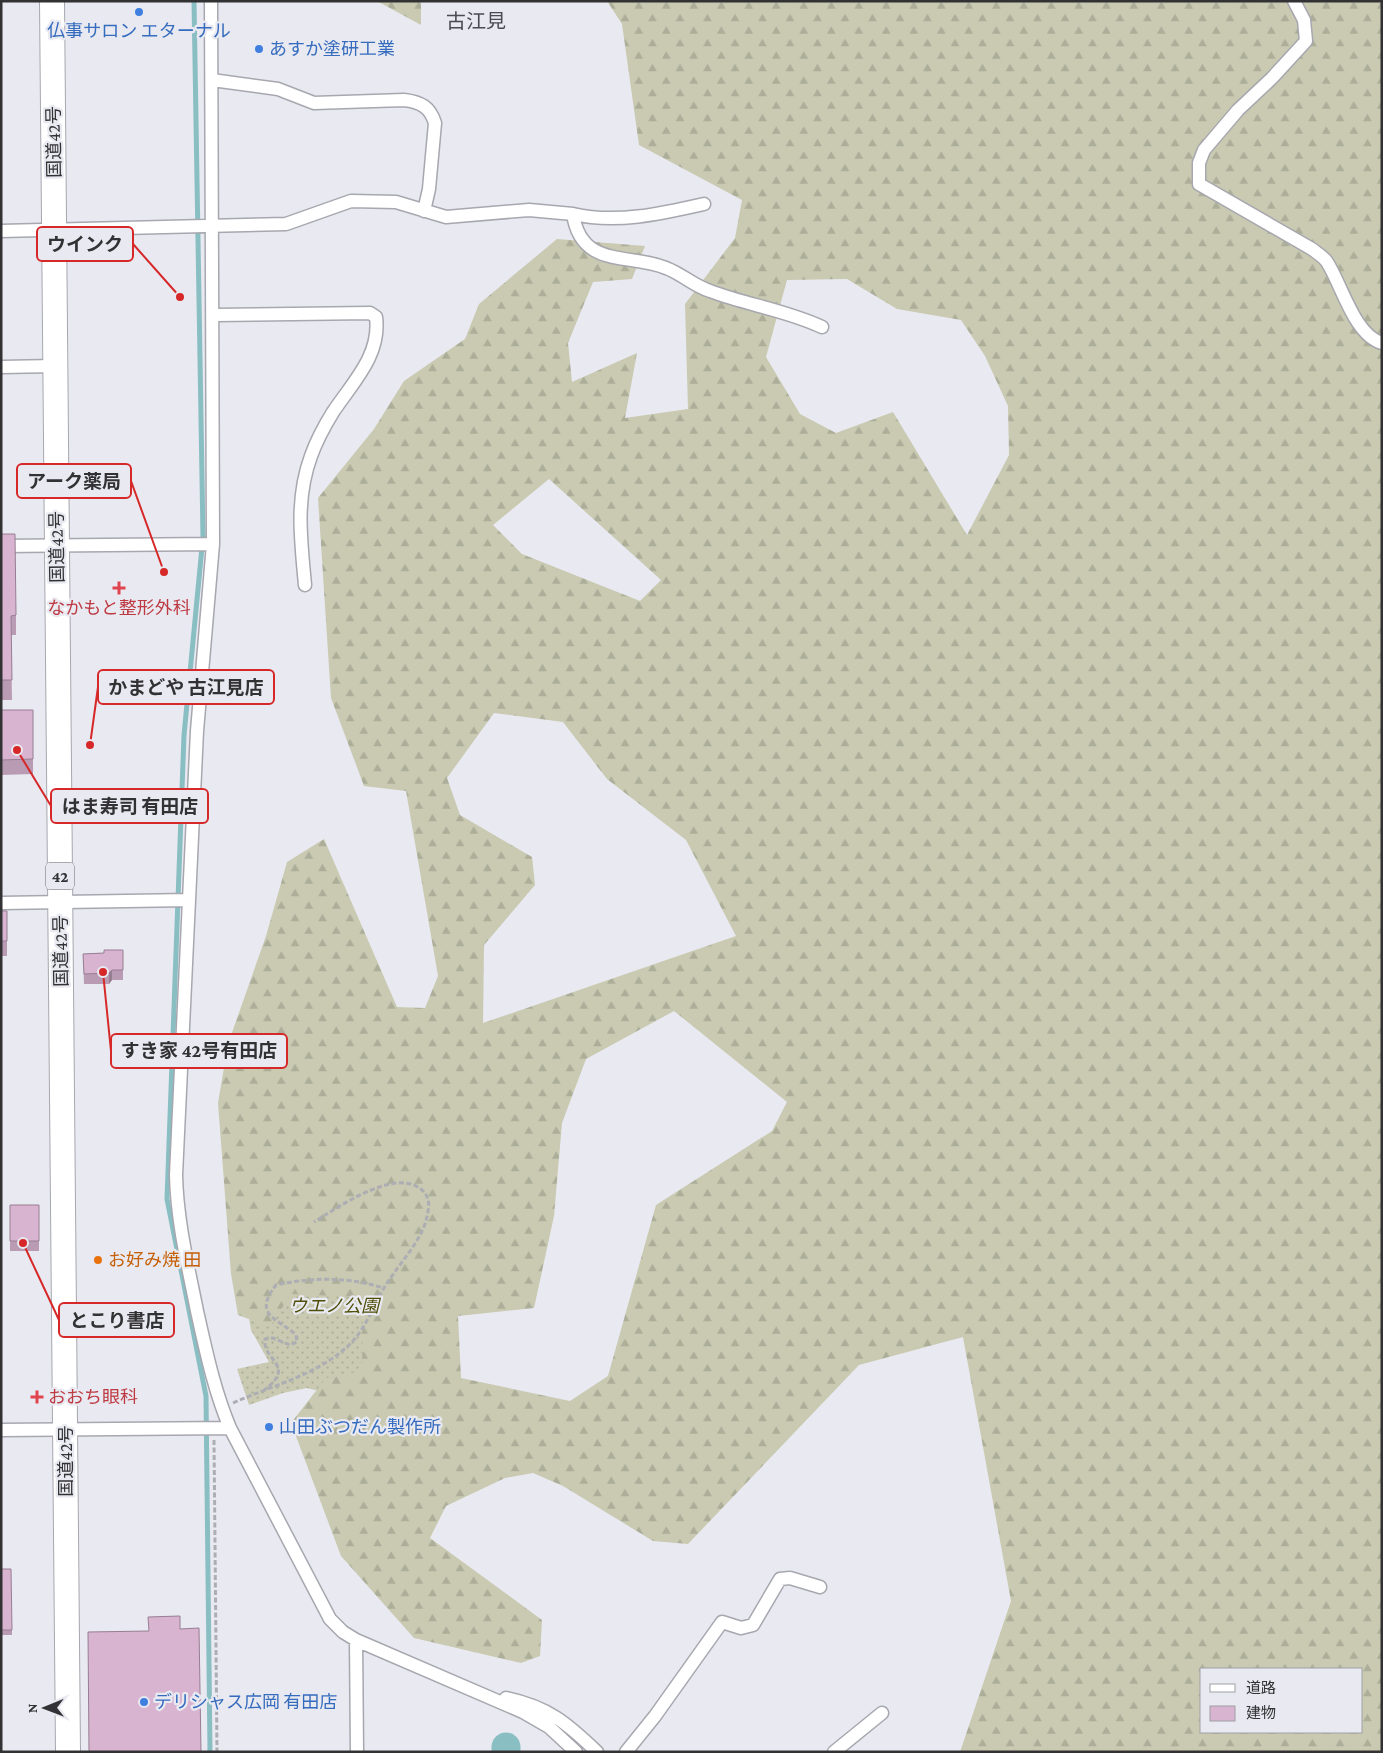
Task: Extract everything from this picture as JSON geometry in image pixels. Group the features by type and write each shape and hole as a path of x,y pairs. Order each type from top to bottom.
{"highway":[{"name":"国道42号","path":"52,1 68,1752"}],"street":[{"path":"211,1 214,315 213,544 197,723 177,1189 188,1268 213,1384 221,1408 326,1612 337,1627 356,1640 483,1694 538,1720 576,1752"},
{"path":"1294,1 1304,20 1306,40 1272,78 1238,110 1204,150 1198,163 1199,184 1312,249 1326,260 1363,332 1373,341 1382,343"},
{"path":"212,80 278,89 314,103 404,100 416,101 425,106 432,113 434,124 429,189 424,210"},
{"path":"1,231 286,224 351,201 396,202 424,210 436,216 446,217 529,210 573,214 595,220 616,220 704,204"},
{"path":"573,214 575,228 583,242 597,252 625,261 667,268 693,284 711,292 797,315 822,327"},
{"path":"214,315 370,313 376,317 378,332 368,362 332,414 311,457 299,506 305,585"},
{"path":"1,367 55,366"},
{"path":"1,546 213,544"},
{"path":"1,903 189,900"},
{"path":"1,1430 230,1428"},
{"path":"626,1752 655,1716 722,1622 741,1628 753,1625 780,1579 790,1578 820,1587"},
{"path":"356,1640 358,1752"},
{"path":"483,1694 523,1702 551,1713 573,1728 597,1752"},
{"path":"834,1752 882,1713"}],"path":[{"path":"221,1408 307,1374 348,1346 361,1331 383,1288 411,1249 424,1224 429,1207 427,1196 420,1187 406,1183 376,1188 314,1222"},
{"path":"260,1392 277,1377 278,1370 267,1349 266,1339 273,1338 290,1345 297,1342 296,1335 274,1320 269,1314 267,1303 269,1294 276,1284 341,1280 366,1282 383,1288"},
{"path":"214,1428 217,1752"}],"green space":[{"path":"377,1 421,1 421,25"},
{"path":"607,1 1382,1 1382,1752 960,1752 1011,1601 963,1337 859,1365 688,1544 653,1541 563,1486 533,1473 505,1478 446,1506 430,1538 542,1620 540,1656 521,1663 414,1638 341,1556 291,1423 326,1378 362,1371 363,1297 291,1294 270,1327 238,1315 231,1274 218,1103 228,1044 266,936 287,862 324,839 397,1007 425,1008 438,976 406,791 364,786 331,698 318,498 374,429 404,381 465,339 479,304 557,239 645,246 632,279 593,282 568,343 572,382 637,353 625,418 688,409 685,304 735,238 742,200 639,145 622,24","holes":["847,279 897,309 961,320 985,356 1008,406 1009,455 967,535 893,412 836,433 800,414 766,357 787,280","549,479 661,580 640,601 522,554 493,525","494,713 563,722 607,779 686,840 736,936 483,1023 484,945 535,885 532,857 460,815 447,778","674,1011 787,1102 772,1131 656,1205 608,1376 570,1401 461,1378 458,1316 534,1308 554,1216 562,1123 586,1059"]},
{"name":"ウエノ公園","path":"336,1193 401,1366 323,1392 307,1388 283,1393 249,1405 237,1369 269,1362 251,1330 249,1318"}],"building":[{"path":"1,534 15,534 16,615 11,616 12,680 1,680"},
{"path":"1,710 33,710 33,759 1,760"},
{"path":"1,911 7,911 7,941 1,941"},
{"path":"104,950 123,950 123,970 112,970 109,973 84,974 83,954 104,953"},
{"path":"10,1205 39,1205 39,1241 10,1241"},
{"path":"1,1569 11,1569 12,1630 1,1630"},
{"name":"デリシャス広岡 有田店","path":"180,1616 180,1629 199,1628 201,1752 89,1752 88,1632 149,1631 148,1617"}],"waterway":[{"path":"194,1 203,537 184,735 167,1199 206,1396 210,1752"},
{"path":"506,1747 506,1752"}],"place":[{"name":"仏事サロン エターナル","path":"139,12"},
{"name":"あすか塗研工業","path":"259,49"},
{"name":"ウインク","path":"180,297"},
{"name":"アーク薬局","path":"164,572"},
{"name":"なかもと整形外科","path":"119,588"},
{"name":"かまどや 古江見店","path":"90,745"},
{"name":"はま寿司 有田店","path":"17,750"},
{"name":"すき家 42号有田店","path":"103,972"},
{"name":"とこり書店","path":"23,1243"},
{"name":"お好み焼 田","path":"98,1260"},
{"name":"おおち眼科","path":"37,1397"},
{"name":"山田ぶつだん製作所","path":"269,1427"},
{"name":"デリシャス広岡 有田店","path":"144,1702"}],"district":[{"name":"古江見","path":"476,21"}]}
